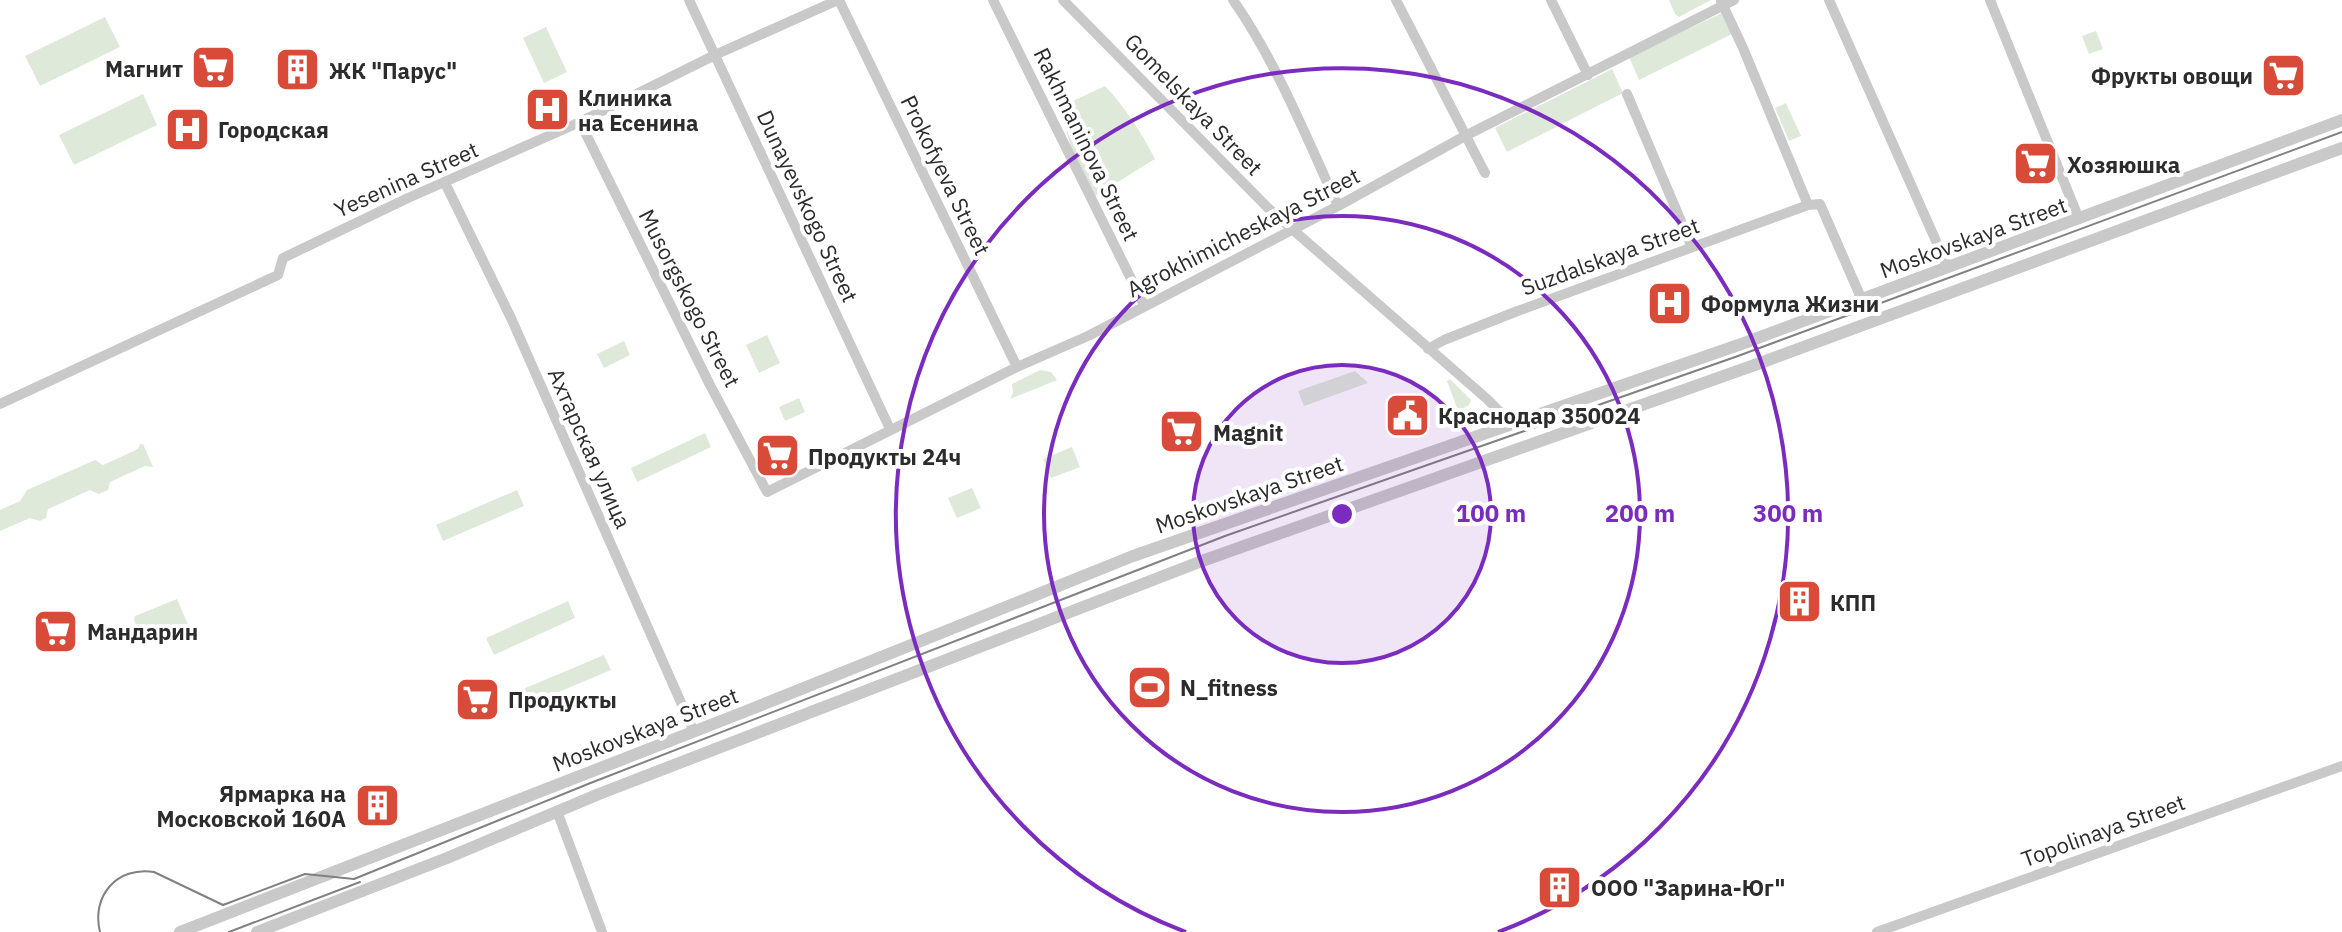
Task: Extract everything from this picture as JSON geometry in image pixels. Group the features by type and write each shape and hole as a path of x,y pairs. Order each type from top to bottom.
{"street":[{"name":"Dunayevskogo Street","path":"689,0 890,429"},
{"name":"Yesenina Street","path":"0,404 278,275 283,258 839,0"},
{"name":"Prokofyeva Street","path":"839,0 1017,367"},
{"name":"Rakhmaninova Street","path":"993,0 1144,305"},
{"name":"Gomelskaya Street","path":"1063,0 1291,230 1513,425"},
{"path":"1233,0 1283,88 1338,206"},
{"path":"1396,0 1485,173"},
{"path":"1551,0 1588,75"},
{"name":"Agrokhimicheskaya Street","path":"767,492 1017,367 1088,336 1465,136 1588,75 1721,3 1734,0"},
{"path":"1829,0 1948,268"},
{"path":"1990,0 2079,219"},
{"path":"1721,3 1743,48 1808,205 1820,204 1862,300"},
{"path":"1627,94 1692,247"},
{"name":"Moskovskaya Street","path":"180,932 694,732 1133,556 1862,300 2342,120"},
{"name":"Musorgskogo Street","path":"580,122 710,385 767,492"},
{"name":"Moskovskaya Street","path":"257,932 447,858 599,794 1216,555 1775,358 2342,148"},
{"name":"Ахтарская улица","path":"445,183 511,318 694,732"},
{"name":"Suzdalskaya Street","path":"1428,349 1515,312 1808,205"},
{"name":"Topolinaya Street","path":"1877,932 2342,766"},
{"path":"589,771 586,780 590,788 599,794"},
{"path":"536,792 544,796 602,932"}],"green space":[{"path":"1669,0 1711,0 1679,17"},
{"path":"1722,13 1732,34 1639,80 1629,57"},
{"path":"105,17 120,47 40,86 25,56"},
{"path":"546,27 567,72 544,83 523,38"},
{"path":"2096,31 2103,49 2089,54 2082,36"},
{"path":"1612,69 1623,93 1507,152 1495,128"},
{"path":"1105,86 1133,121 1155,159 1095,196 1071,148 1060,107"},
{"path":"143,94 157,125 74,165 59,135"},
{"path":"1786,103 1801,136 1789,141 1775,108"},
{"path":"767,335 780,363 759,373 746,345"},
{"path":"624,341 630,355 604,368 597,354"},
{"path":"1040,370 1051,372 1057,380 1010,399 1012,384"},
{"path":"1355,371 1368,383 1304,406 1298,391"},
{"path":"1450,379 1471,400 1469,405 1458,411 1447,381"},
{"path":"799,398 805,412 785,421 779,407"},
{"path":"705,433 711,447 637,482 631,468"},
{"path":"143,444 153,467 145,466 110,482 108,490 99,494 90,490 48,509 46,518 40,521 30,518 0,531 0,510 20,501 27,490 95,460 103,465 138,449"},
{"path":"1072,447 1080,467 1051,478 1043,459"},
{"path":"972,488 981,508 957,518 948,498"},
{"path":"517,490 524,506 443,541 436,525"},
{"path":"177,599 189,627 144,644 135,616"},
{"path":"568,601 575,618 494,655 486,638"},
{"path":"604,655 611,670 530,704 523,689"}],"tram line":[{"path":"100,932 98,919 103,896 118,879 129,874 154,872 223,905 305,874 354,879 588,784 1225,536 1738,356 2342,132"},
{"path":"229,932 360,882"}],"place":[{"name":"Магнит","path":"214,68"},
{"name":"ЖК \"Парус\"","path":"298,70"},
{"name":"Фрукты овощи","path":"2284,75"},
{"name":"Клиника на Есенина","path":"547,110"},
{"name":"Городская","path":"187,129"},
{"name":"Хозяюшка","path":"2036,164"},
{"name":"Формула Жизни","path":"1670,303"},
{"name":"Краснодар 350024","path":"1407,415"},
{"name":"Magnit","path":"1182,432"},
{"name":"Продукты 24ч","path":"777,456"},
{"name":"КПП","path":"1799,602"},
{"name":"Мандарин","path":"56,631"},
{"name":"N_fitness","path":"1149,687"},
{"name":"Продукты","path":"477,699"},
{"name":"Ярмарка на Московской 160А","path":"377,806"},
{"name":"ООО \"Зарина-Юг\"","path":"1560,887"}]}
